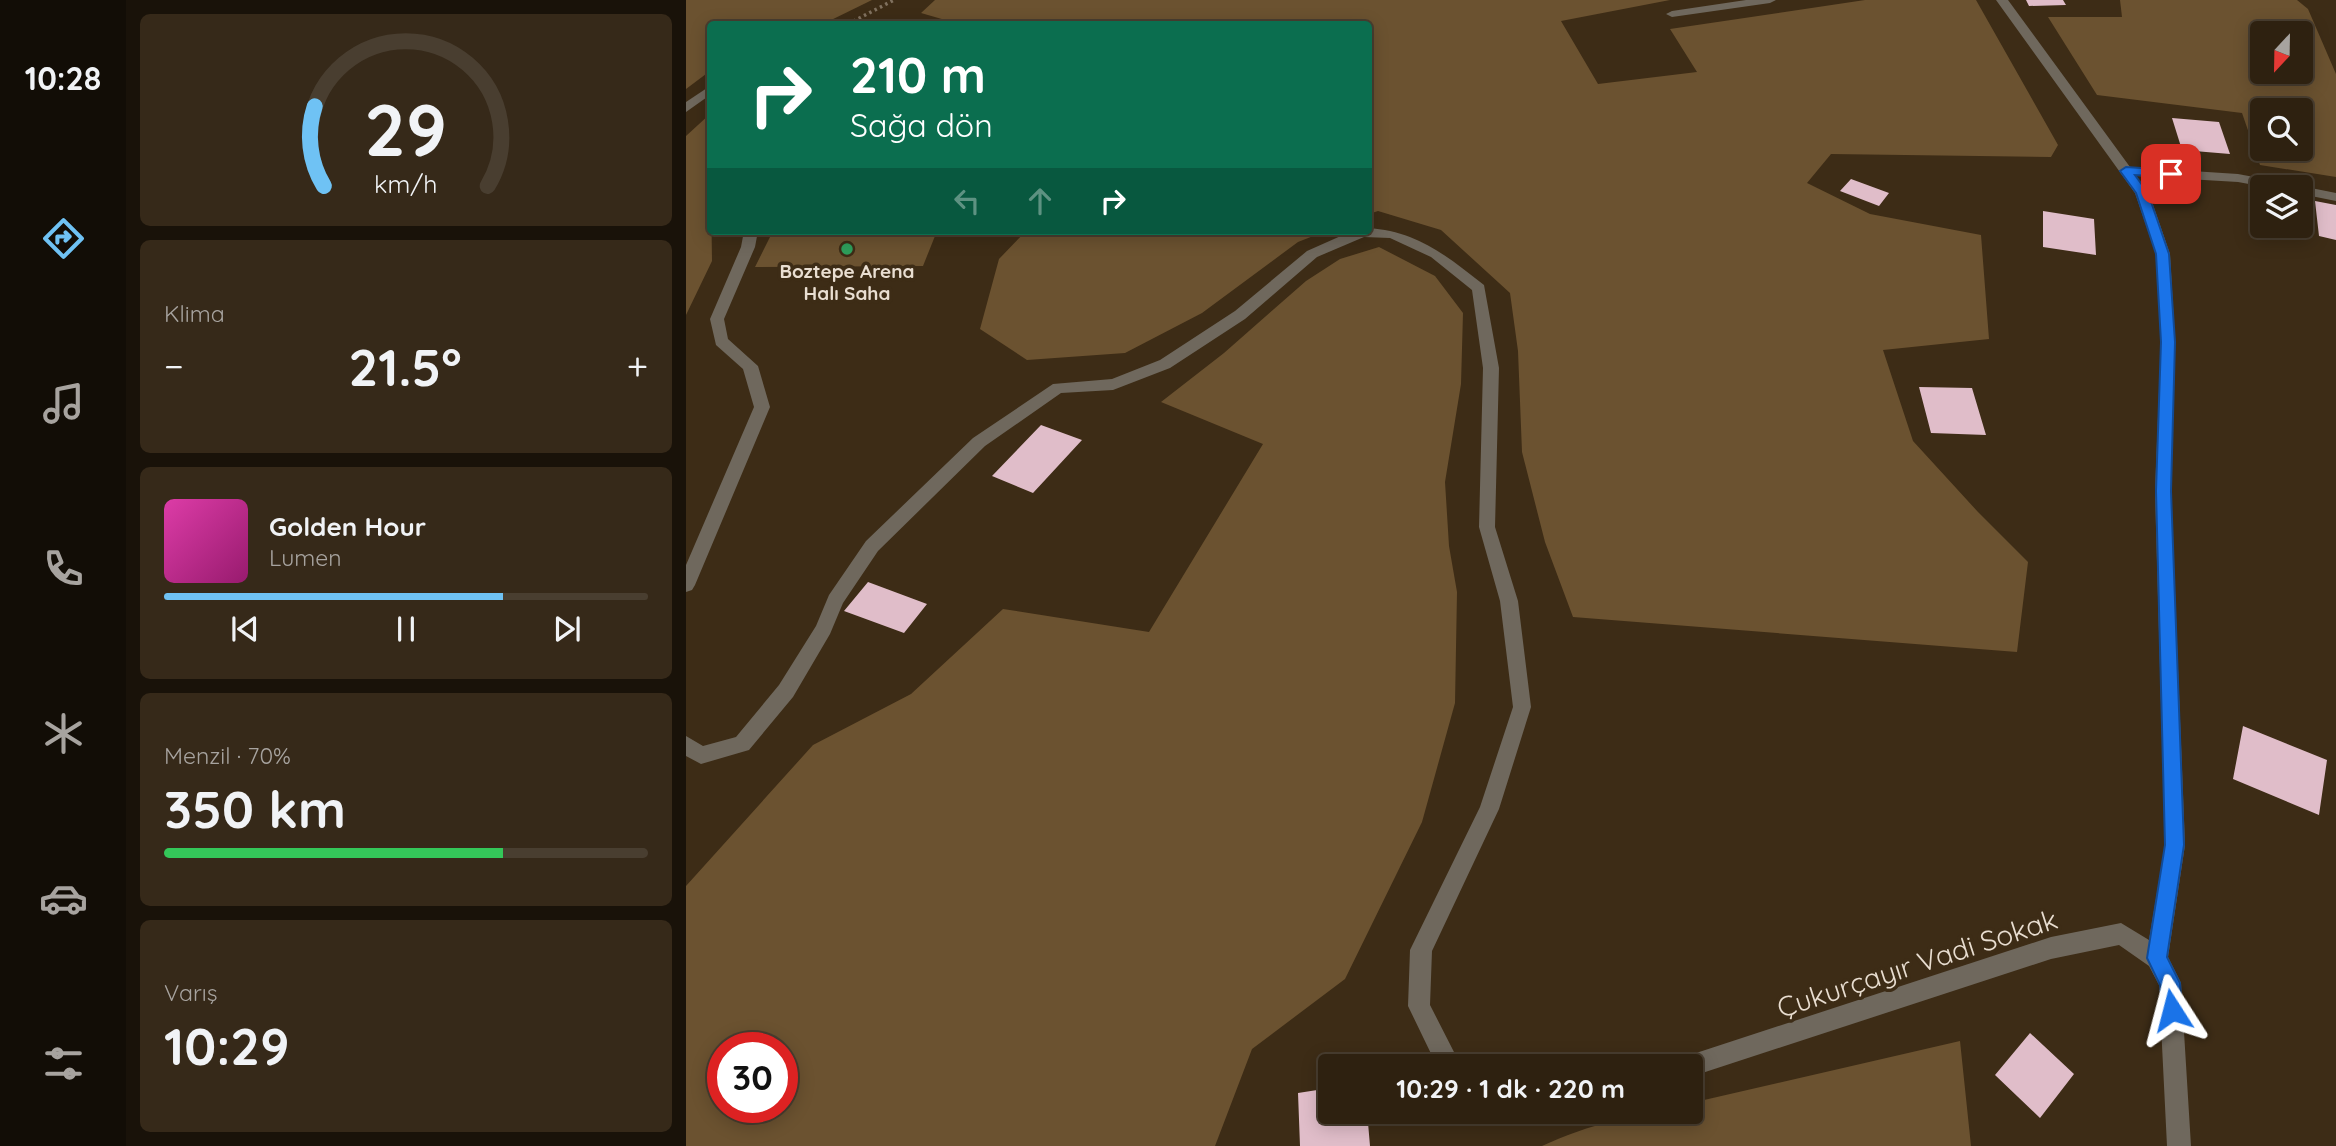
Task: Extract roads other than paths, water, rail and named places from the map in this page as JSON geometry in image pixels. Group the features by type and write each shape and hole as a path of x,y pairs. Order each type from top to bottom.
{"street":[{"path":"1672,14 1770,0"},
{"path":"2002,0 2142,193 2162,254 2168,342 2163,491 2175,845 2157,958 2170,983 2179,1146"},
{"path":"686,108 707,92"},
{"path":"2126,171 2250,180"},
{"path":"2313,192 2336,197"},
{"path":"1372,233 1392,234 1436,254 1479,288 1491,368 1487,527 1509,601 1522,707 1489,809 1422,950 1419,1006 1444,1054"},
{"path":"686,585 762,407 750,366 721,341 717,319 748,247 750,235"},
{"path":"686,746 701,755 741,744 786,691 824,629 835,600 872,546 979,442 1058,388 1113,384 1165,364 1240,316 1312,254 1355,235"},
{"name":"Çukurçayır Vadi Sokak","path":"1703,1062 2051,948 2121,934 2157,958"}],"place":[{"name":"Boztepe Arena Halı Saha","path":"847,249"}]}
